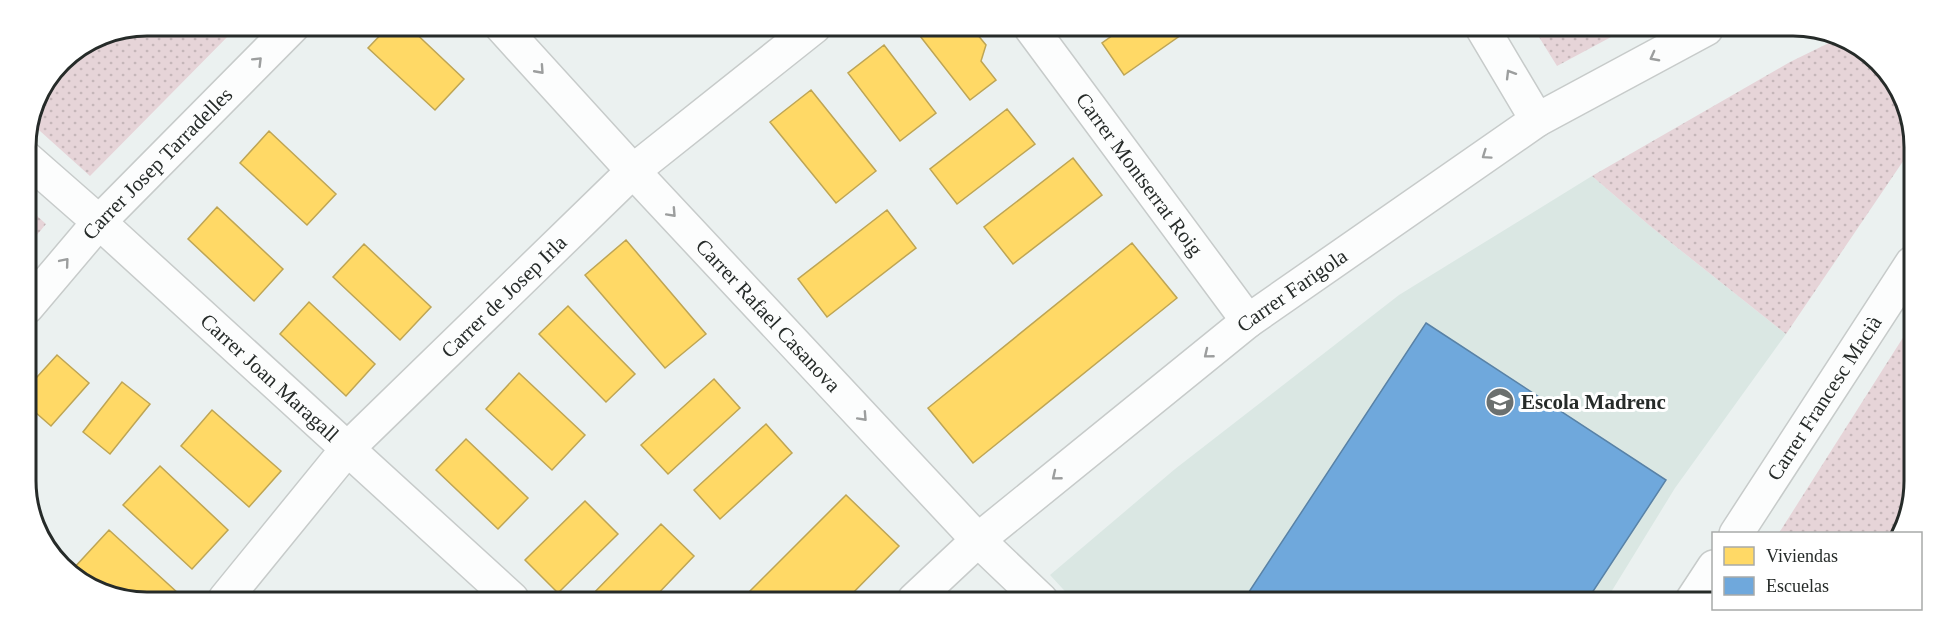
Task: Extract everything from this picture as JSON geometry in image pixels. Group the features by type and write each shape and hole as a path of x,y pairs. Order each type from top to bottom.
{"street":[{"name":"Carrer Josep Tarradelles","path":"36,296 99,222 283,36"},
{"name":"Carrer Rafael Casanova","path":"510,36 978,540 1033,592"},
{"name":"Carrer de Josep Irla","path":"230,592 348,448 633,171 803,36"},
{"name":"Carrer Montserrat Roig","path":"1037,36 1248,321"},
{"path":"1487,36 1537,120"},
{"name":"Carrer Farigola","path":"923,592 978,540 1248,321 1537,120 1693,36"},
{"name":"Carrer Joan Maragall","path":"36,167 504,592"},
{"name":"Carrer Francesc Macià","path":"1737,532 1904,274"},
{"path":"1697,592 1712,569"}],"shaded area":[{"path":"228,36 90,176 38,129 47,98 69,69 92,51 105,44 126,38"},
{"path":"1538,36 1613,36 1557,66"},
{"path":"1830,42 1860,59 1881,80 1896,105 1902,126 1904,160 1786,334 1650,226 1592,176 1790,62"},
{"name":"Escola Madrenc","path":"1592,176 1650,226 1786,334 1675,488 1611,592 1066,592 1050,575 1175,469 1399,295"},
{"path":"36,215 46,224 36,236"},
{"path":"1904,336 1904,481 1900,510 1891,532 1780,532"}],"building: Viviendas":[{"path":"379,36 419,36 464,79 435,110 368,48"},
{"path":"920,36 979,36 986,45 981,61 996,80 970,100"},
{"path":"1112,36 1180,36 1124,75 1102,43"},
{"path":"884,45 936,113 900,141 848,73"},
{"path":"811,90 876,171 836,203 770,122"},
{"path":"1007,109 1035,144 957,204 930,169"},
{"path":"269,131 336,194 307,225 240,163"},
{"path":"1073,158 1102,195 1013,264 984,227"},
{"path":"217,207 283,269 254,301 188,239"},
{"path":"887,210 916,248 827,317 798,279"},
{"path":"626,240 706,334 665,368 585,275"},
{"path":"1132,243 1177,298 973,463 928,408"},
{"path":"364,244 431,307 400,340 333,277"},
{"path":"309,302 375,364 346,396 280,334"},
{"path":"568,306 635,374 606,402 539,334"},
{"path":"57,355 89,383 51,426 36,413 36,378"},
{"path":"519,373 585,435 552,470 486,409"},
{"path":"714,379 740,408 668,474 641,445"},
{"path":"122,382 150,404 110,454 83,432"},
{"path":"212,410 281,471 249,507 181,446"},
{"path":"766,424 792,453 720,519 694,490"},
{"path":"466,439 528,498 498,529 436,470"},
{"path":"160,466 228,530 192,569 123,505"},
{"path":"846,495 899,546 854,592 749,592"},
{"path":"585,501 618,534 559,592 525,560"},
{"path":"661,524 694,556 660,592 595,592"},
{"path":"109,530 177,592 147,592 118,588 98,581 76,566"}],"building: Escuelas":[{"path":"1426,323 1666,480 1593,592 1249,592"}],"place":[{"name":"Escola Madrenc","path":"1500,402"}]}
